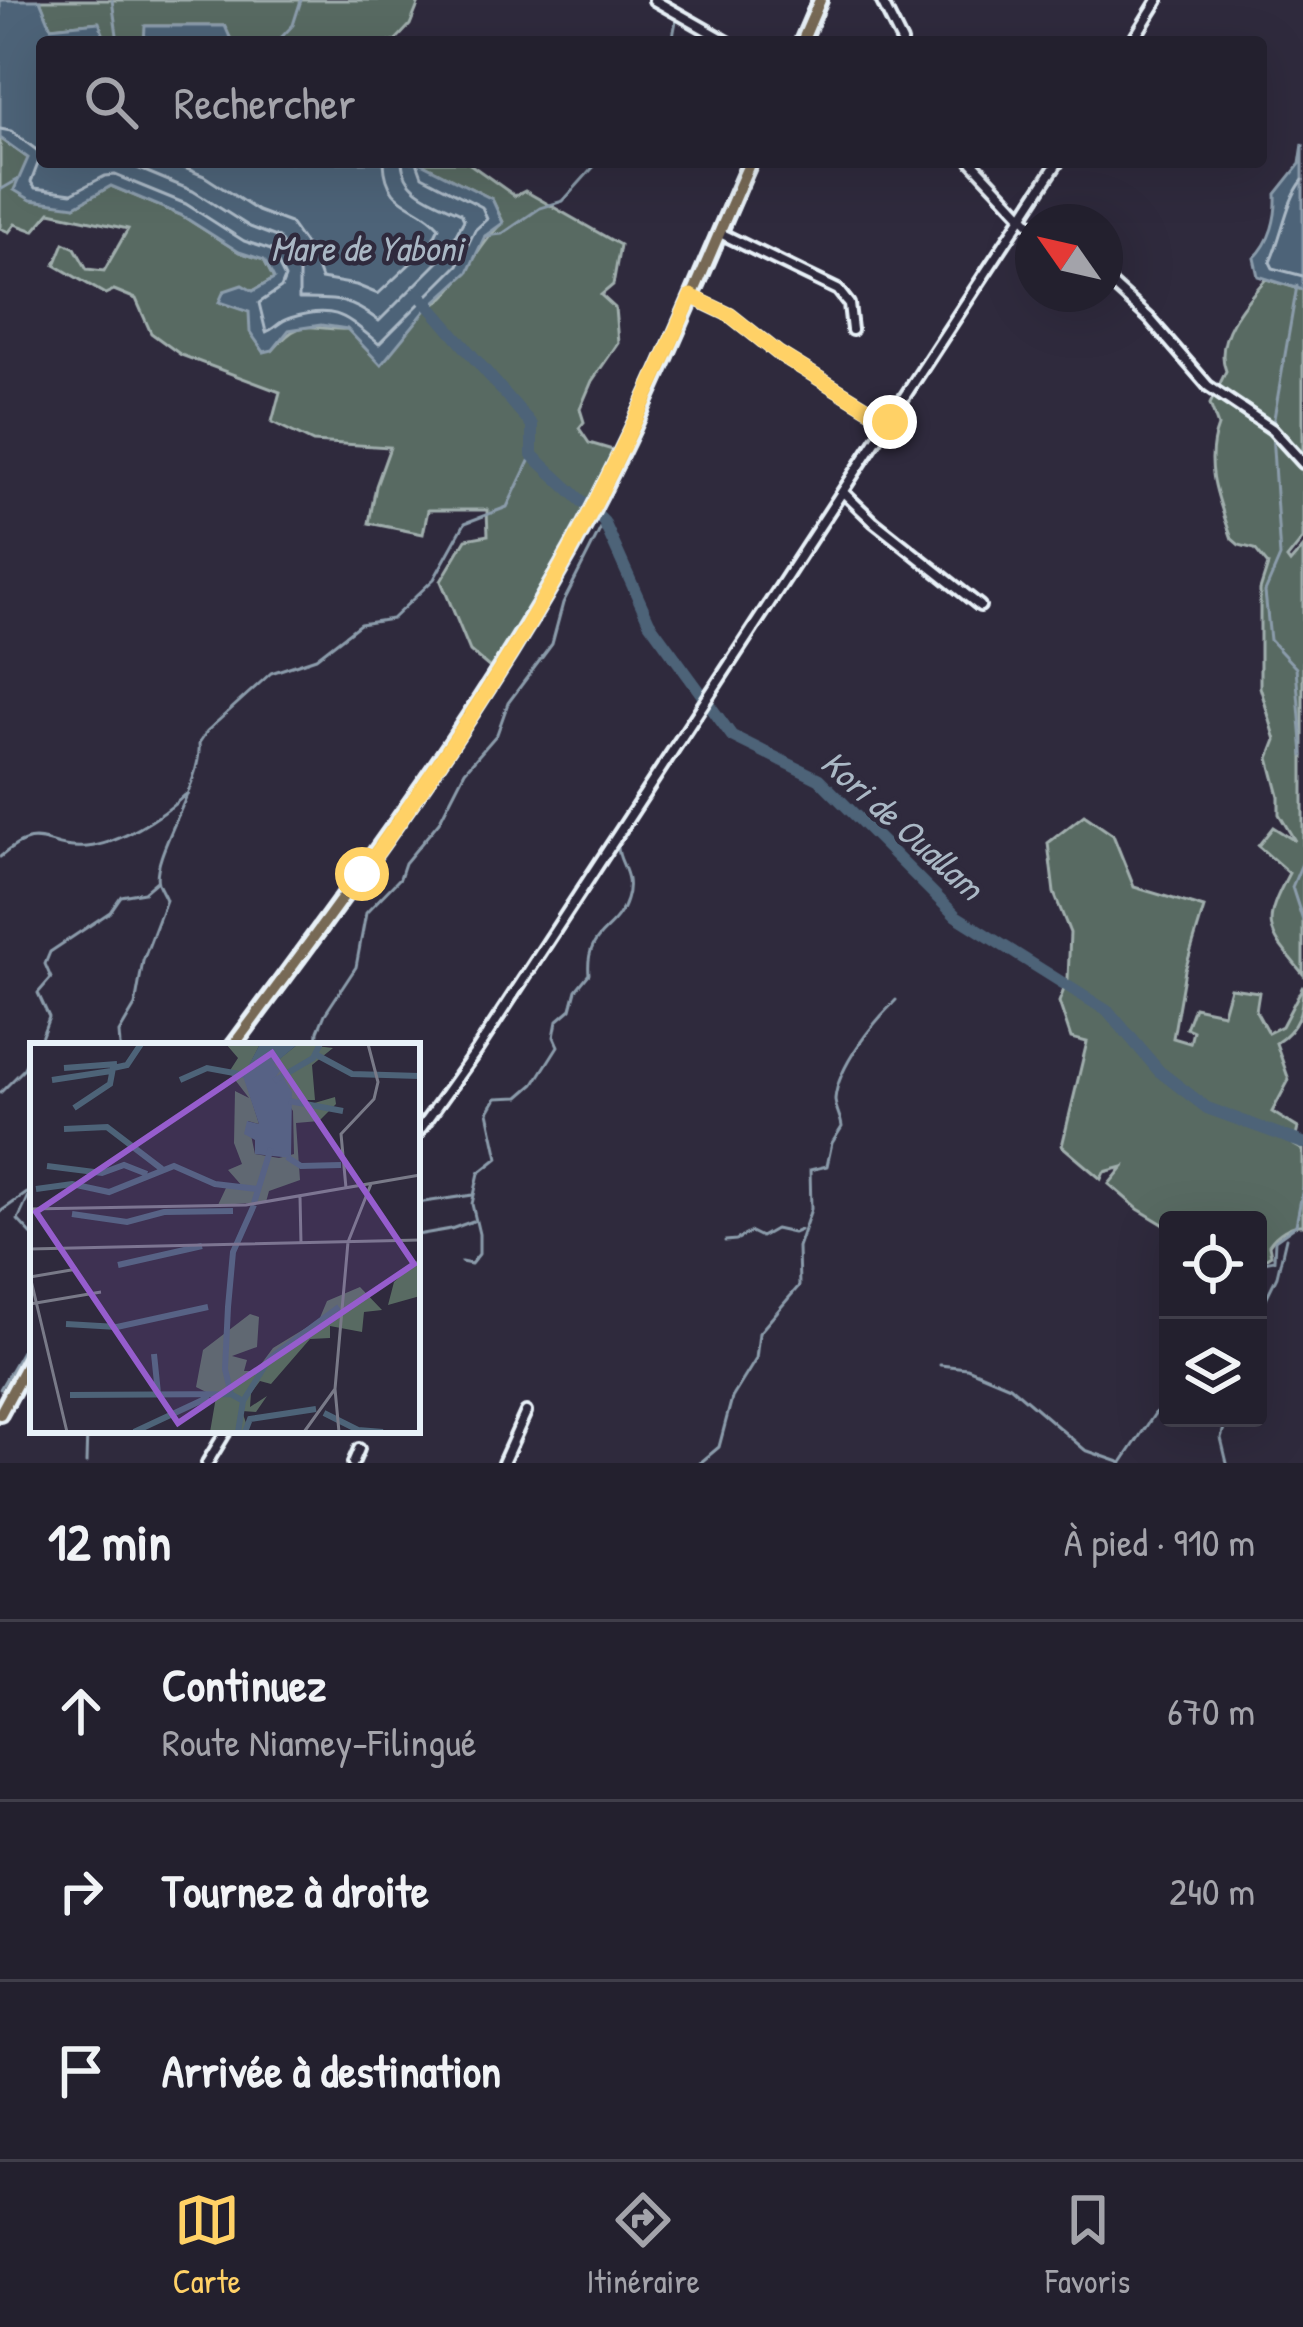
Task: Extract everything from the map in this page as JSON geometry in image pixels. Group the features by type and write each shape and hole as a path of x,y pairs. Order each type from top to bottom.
{"main road":[{"path":"805,36 820,0"},
{"path":"235,1043 374,857 485,696 601,493 746,168"},
{"path":"0,1414 30,1359"}],"street":[{"path":"654,0 717,36"},
{"path":"881,0 899,36"},
{"path":"1136,36 1158,0"},
{"path":"977,168 1015,211"},
{"path":"1033,204 1054,168"},
{"path":"718,232 838,290 849,304 852,330"},
{"path":"420,1130 1015,232"},
{"path":"1123,294 1208,386 1272,429 1303,463"},
{"path":"691,296 730,315 778,353 890,422"},
{"path":"843,493 980,606"},
{"path":"503,1463 526,1412"},
{"path":"207,1463 224,1433"},
{"path":"352,1463 359,1449"}],"green space":[{"path":"40,0 420,0 400,36 229,36 224,26 146,26 145,36 104,36 98,22 50,27"},
{"path":"0,138 28,158 75,206 111,186 181,215 239,252 264,260 274,279 253,291 249,312 273,350 300,328 356,328 414,315 435,304 457,283 503,222 492,199 431,168 475,168 515,196 525,191 620,245 613,285 601,295 615,308 618,343 592,381 580,409 584,422 579,428 589,443 616,451 548,580 490,668 470,651 441,581 466,539 488,535 487,510 428,510 423,534 369,523 390,447 313,442 272,422 280,392 181,355 151,333 136,299 114,290 105,294 55,265 64,243 75,248 87,269 104,271 128,229 50,212 34,231 15,224 9,232 0,228"},
{"path":"1266,279 1303,290 1303,539 1287,559 1290,563 1303,548 1303,974 1272,927 1274,905 1289,873 1258,846 1273,827 1295,841 1279,814 1269,758 1276,740 1260,687 1260,590 1268,565 1255,549 1232,539 1212,469 1218,426 1210,404 1226,371 1227,334"},
{"path":"1084,815 1113,835 1134,887 1204,908 1185,970 1173,1038 1190,1043 1193,1031 1186,1028 1194,1007 1223,1013 1230,988 1259,992 1256,1011 1268,1033 1282,1026 1303,986 1298,1019 1276,1043 1289,1080 1272,1112 1298,1128 1294,1145 1303,1150 1303,1225 1276,1237 1267,1258 1267,1211 1159,1211 1159,1222 1109,1184 1123,1167 1104,1172 1101,1179 1062,1146 1087,1042 1071,1038 1059,1002 1068,979 1070,933 1054,893 1048,843"}],"water":[{"name":"Mare de Yaboni","path":"0,0 40,0 51,27 99,22 104,36 36,36 36,168 431,168 492,199 503,223 485,236 468,272 425,311 381,365 347,329 321,325 289,330 273,350 264,352 250,332 249,312 219,302 224,291 242,285 253,291 274,279 264,260 239,252 181,215 111,186 75,206 31,200 14,190 28,158 0,138"},
{"path":"145,26 225,26 229,36 144,36"},
{"path":"1303,144 1303,290 1258,276 1254,258 1272,229 1276,194 1300,164"}],"waterway":[{"path":"112,0 117,36"},
{"path":"283,36 293,25 301,0"},
{"path":"673,36 676,21"},
{"path":"485,236 502,234 540,208 563,201 593,168"},
{"path":"0,190 19,179"},
{"path":"1273,424 1297,286"},
{"name":"Kori de Ouallam","path":"420,295 532,425 532,455 587,506"},
{"path":"1272,433 1280,557 1265,592 1270,640 1296,668 1303,756"},
{"path":"120,1043 119,1033 135,1006 143,961 166,900 158,883 162,856 207,731 271,673 316,658 360,624 392,619 434,579 465,523 507,507 532,455"},
{"name":"Kori de Ouallam","path":"596,514 604,522 649,622 732,736 819,779 956,916 1109,1012 1159,1071 1207,1108 1303,1143"},
{"path":"317,1043 325,1014 356,967 366,913 400,878 405,863 439,822 465,771 497,734 508,703 552,644 563,603 604,522"},
{"path":"0,857 34,839 72,847 113,841 185,795"},
{"path":"461,1262 471,1264 479,1254 472,1204 479,1173 498,1158 488,1112 496,1098 519,1097 534,1084 558,1046 554,1037 557,1021 571,1009 576,990 589,974 596,940 626,900 628,882 618,844 644,803"},
{"path":"1303,861 1292,887 1303,921"},
{"path":"39,1043 49,1017 38,993 51,978 45,964 50,952 110,912 121,896 144,892 157,881"},
{"path":"700,1463 719,1447 732,1398 756,1359 759,1333 799,1286 798,1247 811,1209 810,1170 827,1166 842,1127 835,1103 838,1086 858,1045 896,1000"},
{"path":"0,1093 23,1070 30,1055"},
{"path":"1267,1261 1274,1260 1275,1240 1296,1225 1303,1188"},
{"path":"0,1212 27,1193"},
{"path":"30,1193 18,1220 30,1233"},
{"path":"420,1203 473,1195"},
{"path":"420,1234 473,1221"},
{"path":"725,1241 751,1232 761,1237 775,1229 800,1230"},
{"path":"1267,1297 1286,1238"},
{"path":"0,1389 30,1337"},
{"path":"940,1365 967,1368 1010,1386 1085,1450 1122,1463"},
{"path":"1123,1461 1159,1407"},
{"path":"1224,1427 1221,1438 1227,1463"},
{"path":"86,1463 87,1433"}],"route":[{"path":"362,874 485,696 572,548 691,296 730,315 778,353 890,422"}]}
